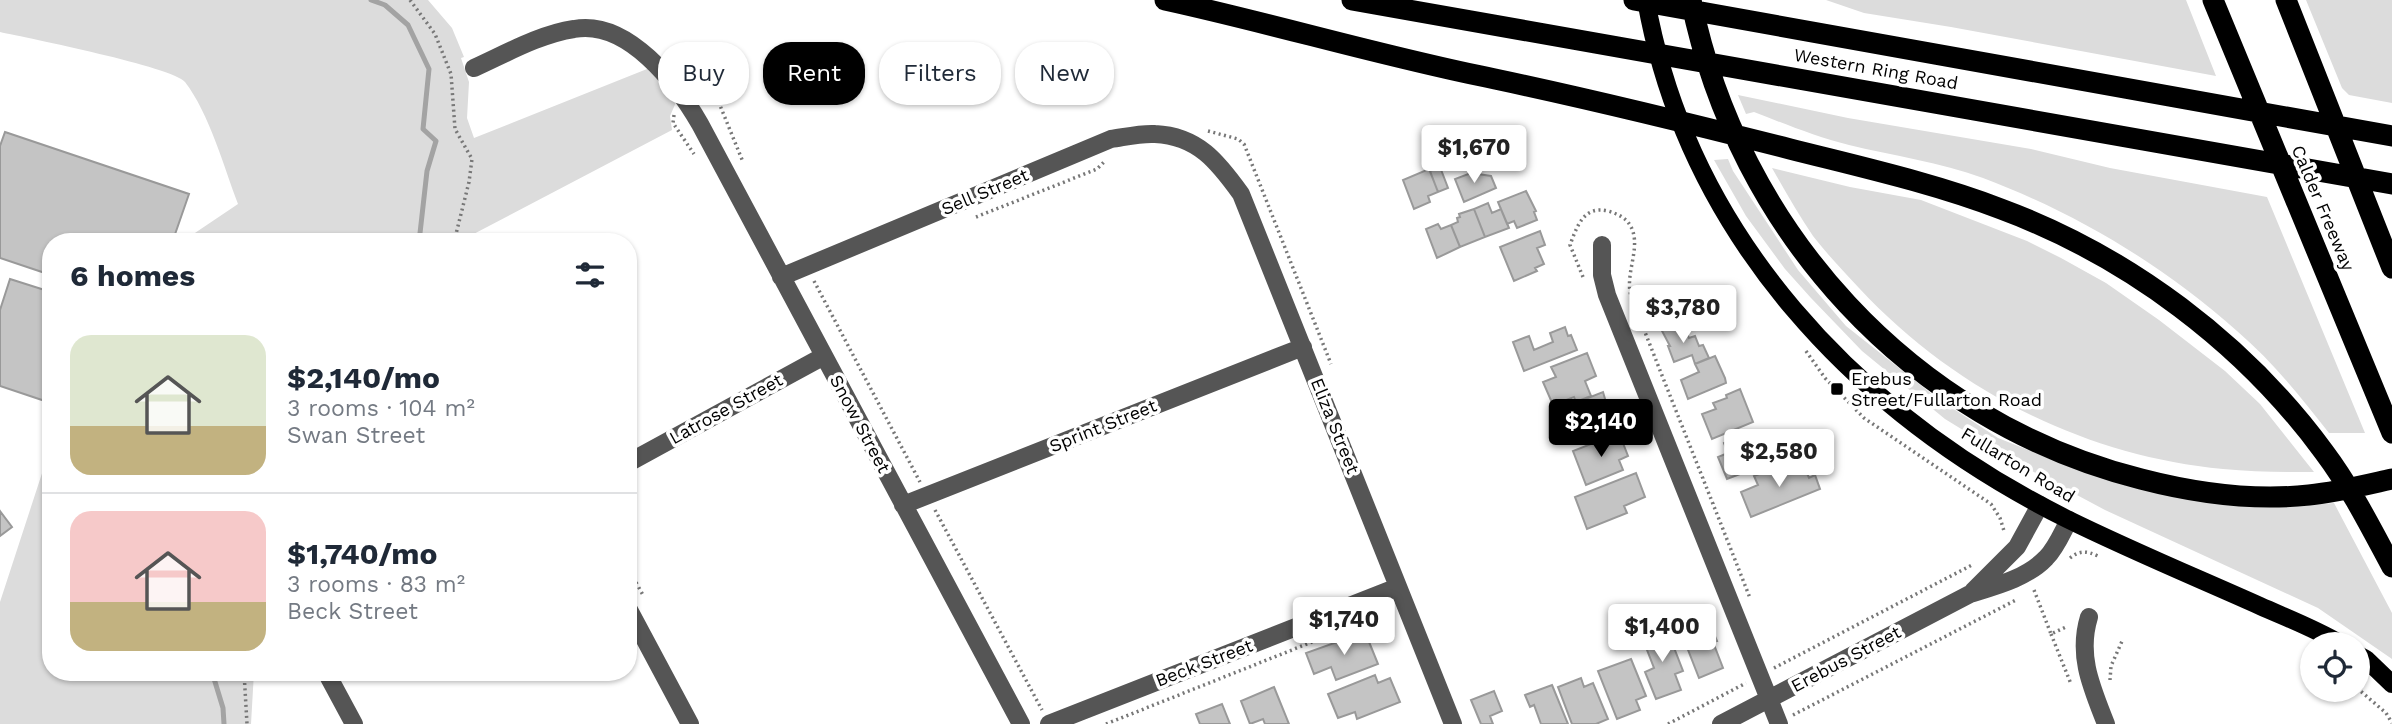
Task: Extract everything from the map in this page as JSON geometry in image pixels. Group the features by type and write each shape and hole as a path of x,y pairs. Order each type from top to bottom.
{"highway":[{"path":"1165,0 1408,61 1622,107 1888,174 2000,208 2031,221 2085,248 2175,304 2257,374 2280,397 2311,436 2350,492 2392,568"},
{"name":"Western Ring Road","path":"1352,0 2392,184"},
{"name":"Western Ring Road","path":"1633,0 2392,136"},
{"path":"1691,0 1715,90 1740,149 1768,201 1820,275 1886,343 1969,405 2056,452 2147,481 2228,495 2308,495 2392,479"},
{"name":"Calder Freeway","path":"2213,0 2391,430"},
{"path":"2286,0 2392,268"}],"main road":[{"name":"Fullarton Road","path":"1646,0 1661,66 1675,111 1710,187 1746,246 1776,288 1811,329 1863,382 1921,430 2040,505 2315,632"},
{"path":"2370,663 2392,684"}],"street":[{"name":"Snow Street","path":"474,68 539,40 589,27 622,39 658,67"},
{"name":"Snow Street","path":"689,105 1021,724"},
{"name":"Sell Street","path":"781,277 1111,139 1155,134 1195,136"},
{"name":"Eliza Street","path":"1195,136 1241,194 1453,724"},
{"path":"1602,245 1602,275 1607,295 1778,724"},
{"name":"Sprint Street","path":"904,505 1303,347"},
{"name":"Latrose Street","path":"637,458 824,356"},
{"name":"Erebus Street","path":"1970,594 2017,547 2040,505"},
{"name":"Erebus Street","path":"1721,724 1970,594 2000,585 2041,562 2055,545 2069,520"},
{"name":"Beck Street","path":"1049,724 1398,587"},
{"path":"2089,617 2084,633 2085,665 2106,724"},
{"path":"637,625 690,724"},
{"path":"331,681 354,724"}],"path":[{"path":"410,0 435,34 452,74 455,129 472,159 456,233"},
{"path":"682,105 674,115 673,123 696,157"},
{"path":"720,105 744,167"},
{"path":"1195,136 1238,139 1244,144 1335,376"},
{"path":"971,219 1097,169 1113,158"},
{"path":"1668,724 1982,560"},
{"path":"1778,724 2022,597"},
{"path":"2051,634 2071,685"},
{"path":"1106,724 1325,637"},
{"path":"2110,681 2111,666 2123,639"},
{"path":"245,681 247,724"},
{"path":"2370,699 2386,713 2392,723"}],"shaded area":[{"path":"0,0 428,0 452,28 464,57 461,58 469,82 467,118 474,138 652,67 658,75 658,105 675,105 670,116 672,130 476,233 195,233 238,204 209,124 194,95 185,82 175,76 129,61 0,32"},
{"path":"1826,0 2186,0 2216,76 1864,13"},
{"path":"2306,0 2392,0 2392,103 2349,95 2342,88"},
{"path":"1738,95 1848,118 2031,149 2110,168 2267,197 2365,433 2329,433 2274,367 2209,307 2149,263 2085,224 2018,192 1967,172 1837,142 1754,112 1746,114"},
{"path":"1728,159 1733,171 1798,270 1846,326 1937,398 1998,438 2077,469 2138,487 2297,506 2334,503 2392,613 2392,659 2370,644 2370,632 2353,632 2318,608 2105,510 2015,462 1945,419 1862,351 1785,269 1746,216 1714,160"},
{"path":"1772,168 1850,187 1921,200 2027,241 2106,283 2225,371 2260,404 2314,472 2223,469 2171,462 2121,450 2024,412 1979,387 1896,325 1859,288 1813,236"},
{"path":"42,473 42,681 253,681 251,724 0,724 0,602"}],"building":[{"path":"5,132 189,194 175,233 42,233 42,272 0,258 0,146"},
{"path":"1440,167 1448,188 1438,192 1430,171"},
{"path":"1429,169 1438,192 1428,196 1430,202 1414,209 1403,180"},
{"path":"1471,173 1491,176 1496,188 1464,202 1455,179"},
{"path":"1526,191 1536,211 1537,220 1517,228 1514,221 1507,224 1498,202"},
{"path":"1488,203 1492,213 1501,209 1509,228 1485,237 1474,209"},
{"path":"1474,209 1485,237 1460,247 1451,225 1458,222 1459,214"},
{"path":"1438,224 1441,229 1451,225 1460,247 1437,258 1426,229"},
{"path":"1540,231 1545,245 1537,248 1544,264 1535,268 1537,271 1514,281 1500,247"},
{"path":"10,279 42,289 42,400 0,386 0,310"},
{"path":"1677,322 1680,330 1685,328 1689,338 1695,336 1699,346 1703,345 1709,358 1695,364 1692,355 1674,362 1670,346 1661,329"},
{"path":"1565,327 1577,350 1524,371 1513,342 1529,336 1534,350 1553,342 1550,333"},
{"path":"1587,353 1596,376 1585,381 1591,396 1576,402 1574,397 1553,405 1543,382 1556,377 1551,367"},
{"path":"1715,356 1726,383 1688,399 1681,380 1699,372 1695,364"},
{"path":"1740,389 1753,422 1712,439 1702,414 1716,409 1713,403"},
{"path":"1603,392 1610,416 1597,422 1600,430 1578,439 1565,407"},
{"path":"1755,431 1758,439 1767,435 1777,460 1727,479 1718,457 1728,453 1724,443"},
{"path":"1619,433 1628,456 1619,460 1623,470 1586,485 1573,451"},
{"path":"1803,464 1809,478 1815,475 1820,489 1751,517 1741,492 1758,485 1754,476 1777,467 1779,473"},
{"path":"1636,473 1645,497 1624,506 1627,513 1587,529 1575,497"},
{"path":"0,511 12,527 0,536"},
{"path":"1705,612 1717,641 1713,642 1723,668 1699,678 1685,642 1691,640 1683,621"},
{"path":"1666,627 1683,671 1675,674 1681,690 1656,699 1645,672 1654,668 1642,637"},
{"path":"1365,632 1378,664 1336,680 1331,667 1314,674 1306,653"},
{"path":"1631,659 1646,696 1636,700 1640,710 1617,719 1598,671"},
{"path":"1375,675 1378,683 1390,678 1400,702 1357,719 1355,712 1338,718 1328,694"},
{"path":"1581,678 1584,687 1593,683 1608,719 1596,724 1572,724 1558,687"},
{"path":"1552,685 1568,724 1541,724 1534,705 1530,707 1525,695"},
{"path":"1274,687 1289,724 1265,724 1263,719 1250,724 1241,701"},
{"path":"1494,691 1502,711 1490,716 1493,724 1481,724 1471,700"},
{"path":"1222,704 1230,724 1200,724 1196,714"}],"waterway":[{"path":"371,0 385,5 408,25 429,69 423,129 436,141 427,171 420,233"},
{"path":"215,681 223,708 224,724"}],"place":[{"name":"Erebus Street/Fullarton Road","path":"1837,389"}]}
